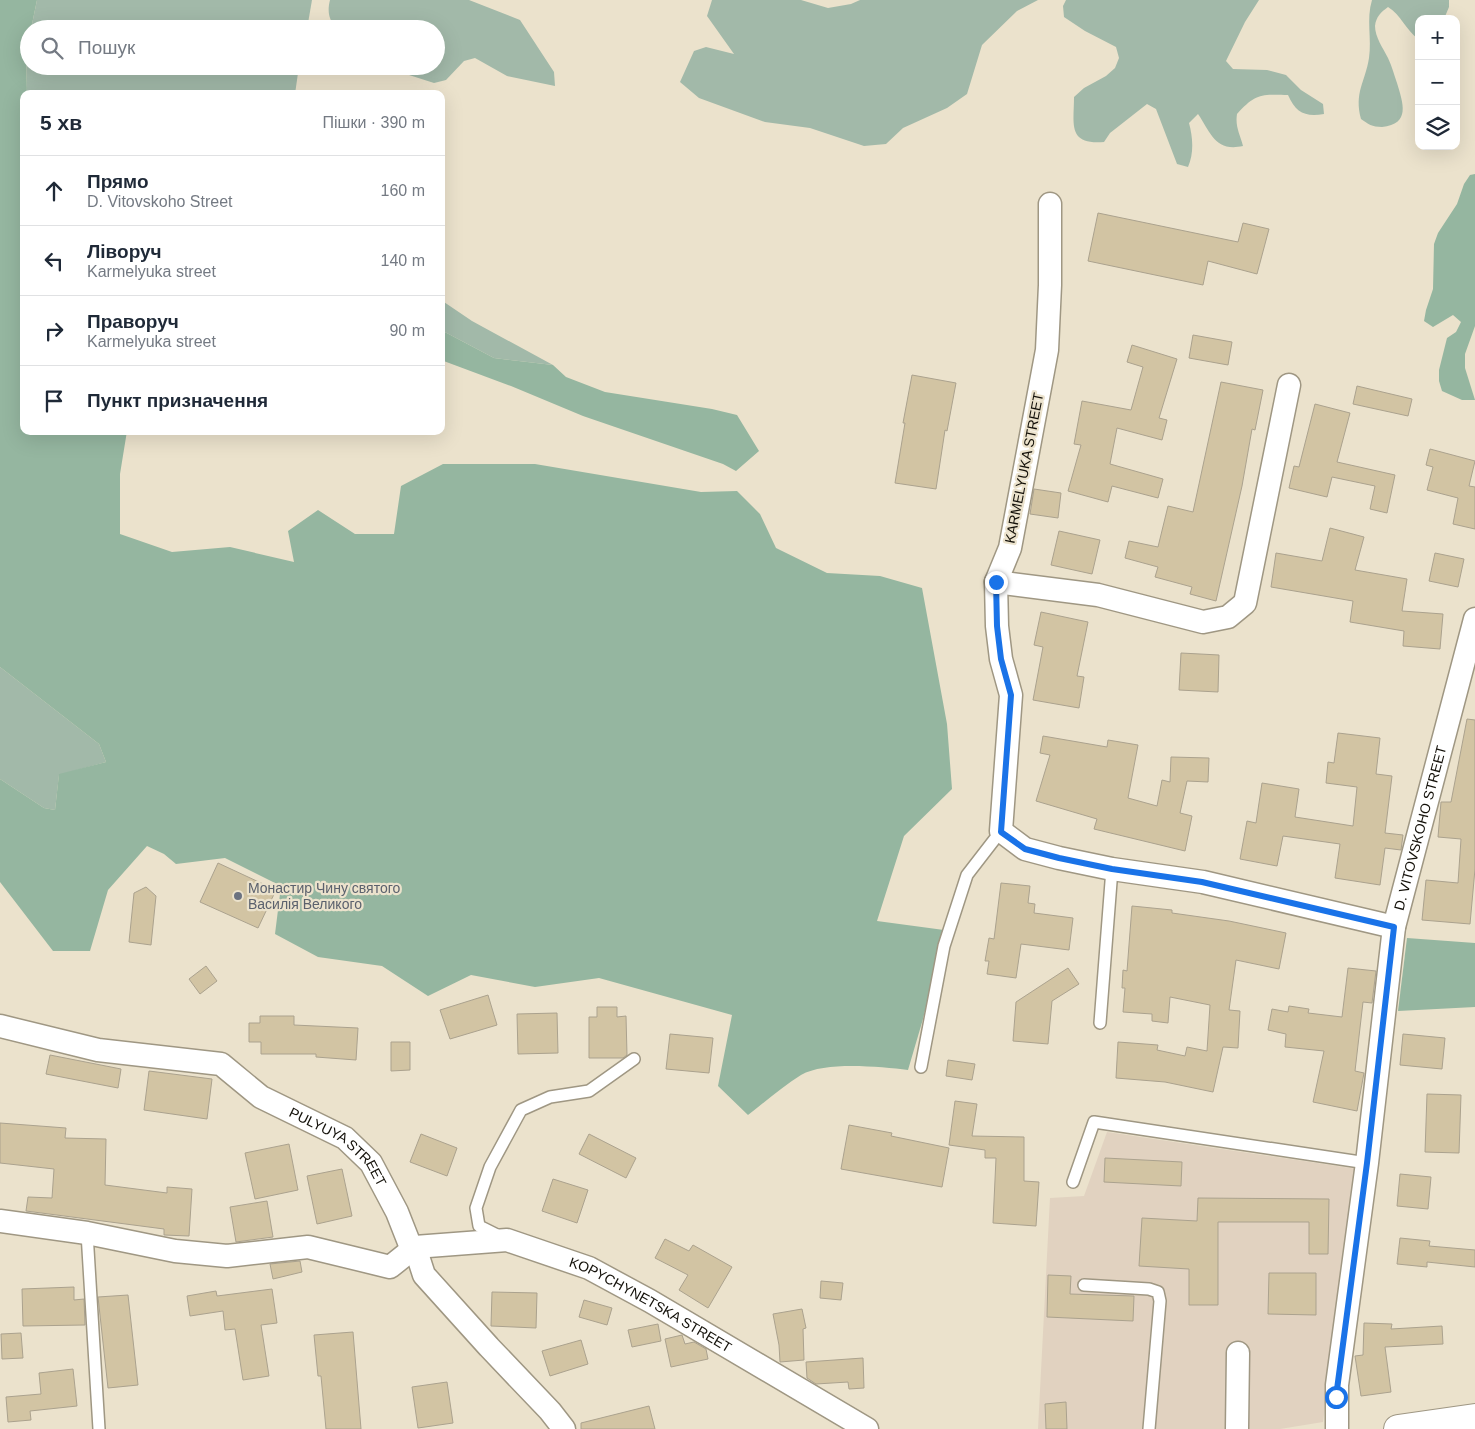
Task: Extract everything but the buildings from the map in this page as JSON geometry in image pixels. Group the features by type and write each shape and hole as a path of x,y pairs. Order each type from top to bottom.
{"main road":[{"path":"1398,1429 1475,1418"}],"street":[{"name":"KARMELYUKA STREET","path":"1001,832 1011,695 1001,659 997,626 996,582 1010,548 1046,350 1050,285 1050,204"},
{"path":"996,582 1098,595 1203,622 1228,617 1245,603 1289,386"},
{"name":"D. VITOVSKOHO STREET","path":"1337,1429 1337,1385 1367,1163 1394,927 1475,619"},
{"path":"1001,832 1025,849 1112,869 1202,882 1394,927"},
{"name":"PULYUYA STREET","path":"0,1026 98,1050 221,1064 261,1097 345,1138 371,1164 397,1212 410,1245 415,1247 424,1275 489,1348 550,1411 564,1429"},
{"path":"0,1221 87,1232 175,1251 227,1256 308,1247 390,1267 415,1247"},
{"name":"KOPYCHYNETSKA STREET","path":"415,1247 507,1240 589,1268 650,1301 867,1429"},
{"path":"1237,1429 1238,1353"}],"lane":[{"path":"921,1066 944,946 967,875 1001,832"},
{"path":"1100,1023 1112,869"},
{"path":"507,1240 479,1226 476,1208 490,1167 521,1110 550,1097 589,1091 634,1059"},
{"path":"1073,1182 1094,1122 1367,1163"},
{"path":"87,1232 99,1429"},
{"path":"1084,1285 1149,1289 1158,1292 1160,1301 1149,1429"}],"shaded area":[{"path":"1107,1132 1357,1169 1323,1422 1280,1429 1038,1429 1050,1198 1084,1196"}],"green space":[{"path":"0,0 37,0 33,20 20,20 20,75 27,75 27,90 20,90 20,435 126,435 120,474 120,534 172,552 230,547 294,562 288,531 318,510 355,534 394,534 401,486 443,464 535,464 701,492 737,491 760,514 776,548 827,573 880,576 922,588 947,724 952,789 904,836 877,921 944,930 923,1019 908,1070 838,1066 812,1071 794,1079 748,1115 718,1086 732,1015 599,978 535,987 471,975 428,996 382,966 318,957 275,934 281,886 225,858 176,864 164,854 147,846 108,890 90,951 53,951 0,882 0,779 44,808 55,810 59,774 106,762 99,744 0,667"},
{"path":"37,0 312,0 309,20 33,20"},
{"path":"330,0 469,0 520,20 554,72 555,86 507,76 475,58 464,61 446,80 434,83 409,75 445,75 445,20 331,20"},
{"path":"712,0 801,0 828,8 851,4 860,0 1038,0 1017,11 982,45 967,94 947,108 903,128 886,144 864,146 810,128 765,122 699,98 680,82 694,51 706,47 734,54 707,16"},
{"path":"1066,0 1259,0 1245,22 1226,61 1233,69 1267,70 1286,75 1301,90 1323,104 1324,114 1311,115 1298,110 1288,95 1265,95 1259,97 1249,102 1237,114 1237,127 1243,146 1234,147 1220,144 1198,114 1189,123 1192,145 1188,167 1177,164 1156,109 1147,104 1110,133 1104,142 1084,140 1075,131 1074,97 1084,88 1106,76 1115,68 1119,58 1116,47 1085,31 1064,17 1063,6"},
{"path":"1372,0 1449,0 1449,7 1446,15 1415,15 1415,36 1393,10 1388,7 1378,17 1375,26 1376,34 1391,64 1403,105 1401,117 1397,122 1382,127 1370,125 1361,119 1359,110 1359,94 1369,58 1370,7"},
{"path":"27,75 298,75 296,90 27,90"},
{"path":"1475,174 1475,326 1465,354 1465,368 1475,400 1462,400 1442,391 1439,381 1439,370 1447,338 1456,332 1461,322 1453,315 1433,327 1424,321 1433,289 1434,244 1438,233 1457,204 1464,184 1470,175"},
{"path":"445,303 472,321 553,365 494,358 445,332"},
{"path":"445,332 494,358 553,365 566,377 605,392 712,409 737,415 759,451 736,471 723,464 583,416 445,361"},
{"path":"0,667 99,744 106,762 59,775 55,810 44,808 0,779"},
{"path":"1407,938 1475,943 1475,1007 1398,1011"}],"place":[{"name":"Монастир Чину святого Василія Великого","path":"238,896"}],"route":[{"path":"996,582 997,626 1001,659 1011,695 1001,832 1025,849 1059,858 1112,869 1202,882 1394,927 1367,1163 1336,1397"}]}
